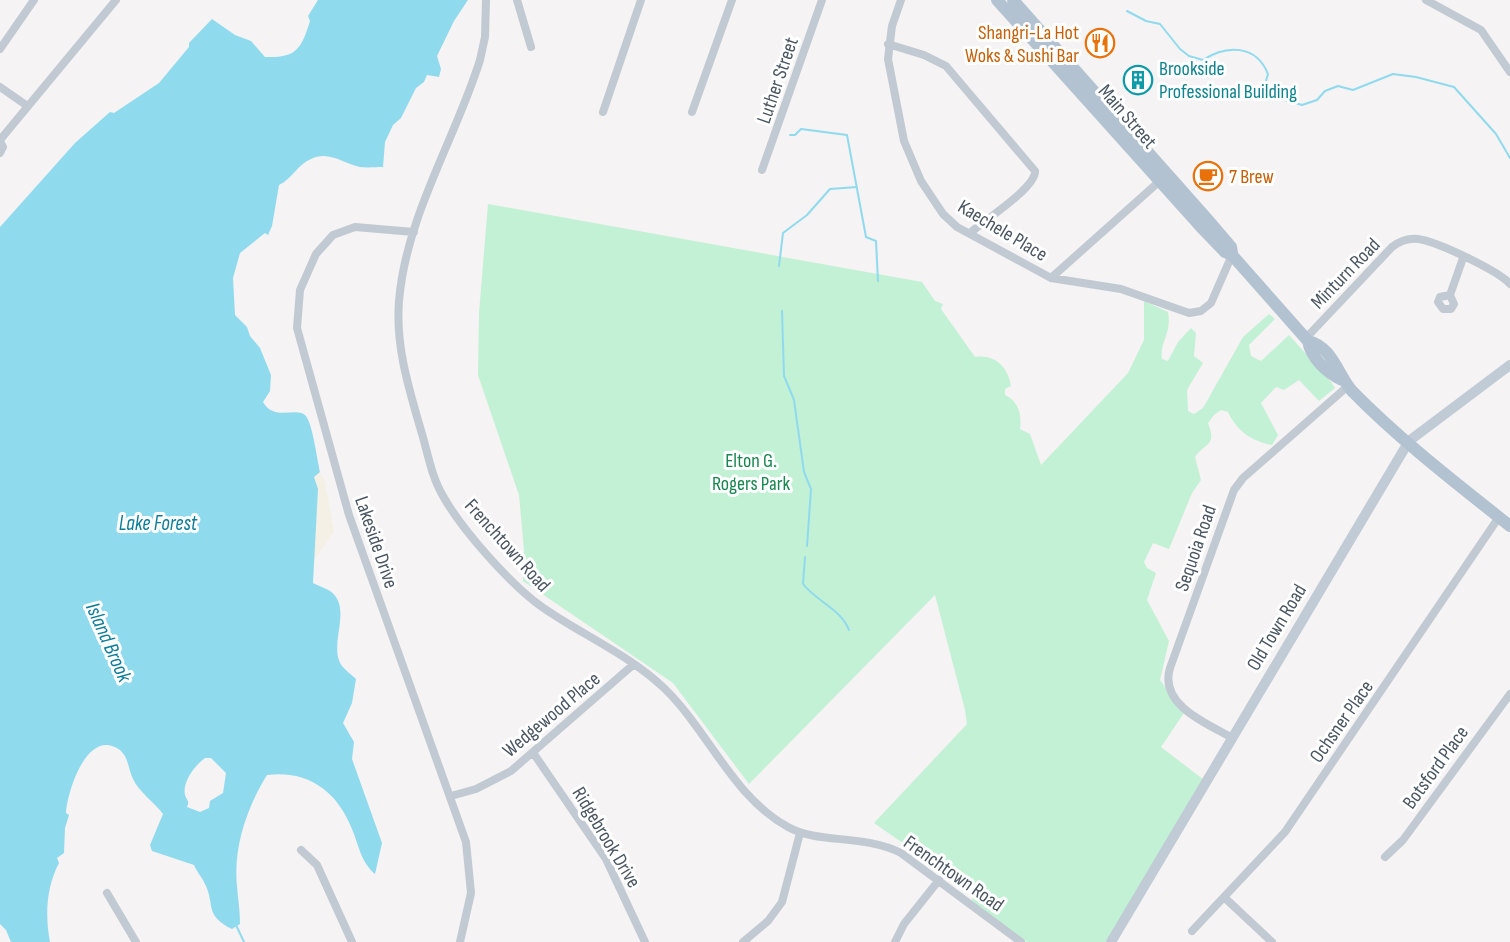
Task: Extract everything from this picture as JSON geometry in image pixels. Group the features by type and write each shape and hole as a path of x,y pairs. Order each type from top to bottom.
{"main road":[{"name":"Main Street","path":"998,0 1059,60 1107,113 1225,252 1232,255 1307,339 1317,342 1338,366 1345,383 1380,419 1510,526"},
{"name":"Main Street","path":"1013,0 1059,60"},
{"name":"Old Town Road","path":"1111,942 1409,441 1509,368"}],"street":[{"path":"0,49 34,0"},
{"path":"0,153 3,147 0,140 26,105 117,0"},
{"name":"Frenchtown Road","path":"486,0 485,37 480,60 414,232 400,289 399,344 412,402 435,480 443,497 474,538 525,593 634,664 671,695 760,810 800,833 879,843 906,856 1021,942"},
{"path":"517,0 531,47"},
{"path":"603,112 641,0"},
{"path":"692,112 732,0"},
{"name":"Luther Street","path":"762,170 822,0"},
{"name":"Kaechele Place","path":"901,0 888,44 898,116 911,160 943,214 957,227 1051,278 1121,289 1183,312 1196,313 1211,303 1232,255"},
{"path":"1426,0 1480,30 1510,72"},
{"path":"888,44 939,62 953,73 1036,174 1034,179 970,233"},
{"path":"0,87 26,105"},
{"path":"1051,278 1163,178"},
{"name":"Lakeside Drive","path":"414,232 366,227 344,229 333,235 316,254 300,290 297,328 349,515 466,842 471,877 469,909 460,942"},
{"name":"Minturn Road","path":"1307,339 1398,243 1409,239 1422,240 1492,270 1510,284"},
{"path":"1450,295 1463,258"},
{"name":"Sequoia Road","path":"1231,737 1176,700 1168,685 1170,668 1234,490 1243,478 1345,383"},
{"name":"Ochsner Place","path":"1192,931 1285,832 1499,517"},
{"name":"Wedgewood Place","path":"451,796 488,783 534,754 634,664"},
{"name":"Botsford Place","path":"1385,857 1403,840 1510,694"},
{"name":"Ridgebrook Drive","path":"534,754 606,859 645,942"},
{"path":"743,942 768,921 782,902 800,833"},
{"path":"301,850 317,865 352,942"},
{"path":"895,942 904,924 939,880"},
{"path":"107,893 136,942"},
{"path":"1225,898 1272,942"}],"green space":[{"name":"Elton G. Rogers Park","path":"488,204 922,282 935,301 943,304 941,309 975,357 989,358 1004,368 1011,386 1005,389 1005,395 1016,404 1020,413 1020,429 1030,434 1041,465 1128,373 1144,340 1144,301 1168,312 1169,320 1162,348 1162,359 1168,361 1178,342 1191,328 1196,333 1194,356 1203,363 1187,390 1188,411 1194,414 1203,408 1243,337 1269,314 1275,319 1249,345 1251,356 1261,361 1289,335 1331,382 1335,388 1319,401 1299,380 1284,390 1276,387 1261,403 1278,435 1272,445 1258,441 1240,430 1228,412 1221,410 1214,415 1208,423 1211,440 1195,457 1201,480 1192,493 1169,549 1153,543 1144,562 1147,568 1156,573 1147,600 1169,641 1160,680 1184,713 1161,747 1204,780 1111,942 1027,942 972,902 973,892 874,823 967,724 935,595 749,784 673,683 523,581 524,550 519,495 478,375 479,313"}],"sand":[{"path":"320,472 325,481 334,532 314,560 318,489 314,476"}],"water":[{"name":"Lake Forest","path":"318,0 468,0 454,21 437,56 441,69 439,77 427,75 424,82 416,88 401,118 393,125 385,142 383,167 360,167 324,156 306,162 279,185 272,226 268,235 265,233 240,253 233,278 235,315 247,327 250,336 260,348 271,375 270,391 263,402 268,408 279,413 302,413 306,416 313,435 320,472 314,477 318,489 313,583 328,590 337,598 340,607 338,657 342,666 356,679 352,703 343,723 354,742 352,759 382,843 375,874 363,859 346,816 329,794 308,780 295,776 267,775 253,800 239,843 236,872 240,924 232,929 217,919 214,914 203,880 194,865 152,851 150,845 163,814 136,784 125,756 120,750 108,745 98,747 89,754 81,765 70,791 66,813 69,815 65,828 64,853 57,858 59,863 49,892 47,922 50,942 11,942 6,930 0,924 0,227 75,143 110,112 114,113 159,83 189,47 189,43 212,19 235,35 251,41 265,57 275,57 290,54 296,50 304,39 310,21 308,16","holes":["205,758 211,758 226,773 223,793 210,801 209,808 200,812 187,807 185,785 197,765"]}],"waterway":[{"path":"1127,11 1146,21 1160,24 1180,49 1189,56 1203,60 1221,52 1240,50 1256,57 1268,74 1263,91 1269,100 1278,98 1302,105 1317,100 1325,91 1338,86 1353,90 1393,74 1416,77 1454,87 1496,134 1510,158"},
{"path":"790,135 795,135 801,129 847,135 866,237 876,241 878,281"},
{"path":"779,266 783,233 807,215 830,189 857,187"},
{"path":"782,311 784,376 794,400 804,472 811,489 807,546"},
{"path":"805,557 803,584 840,616 849,630"},
{"name":"Island Brook","path":"236,925 244,942"}],"place":[{"name":"Shangri-La Hot Woks & Sushi Bar","path":"1100,43"},
{"name":"Brookside Professional Building","path":"1138,80"},
{"name":"7 Brew","path":"1208,176"}]}
